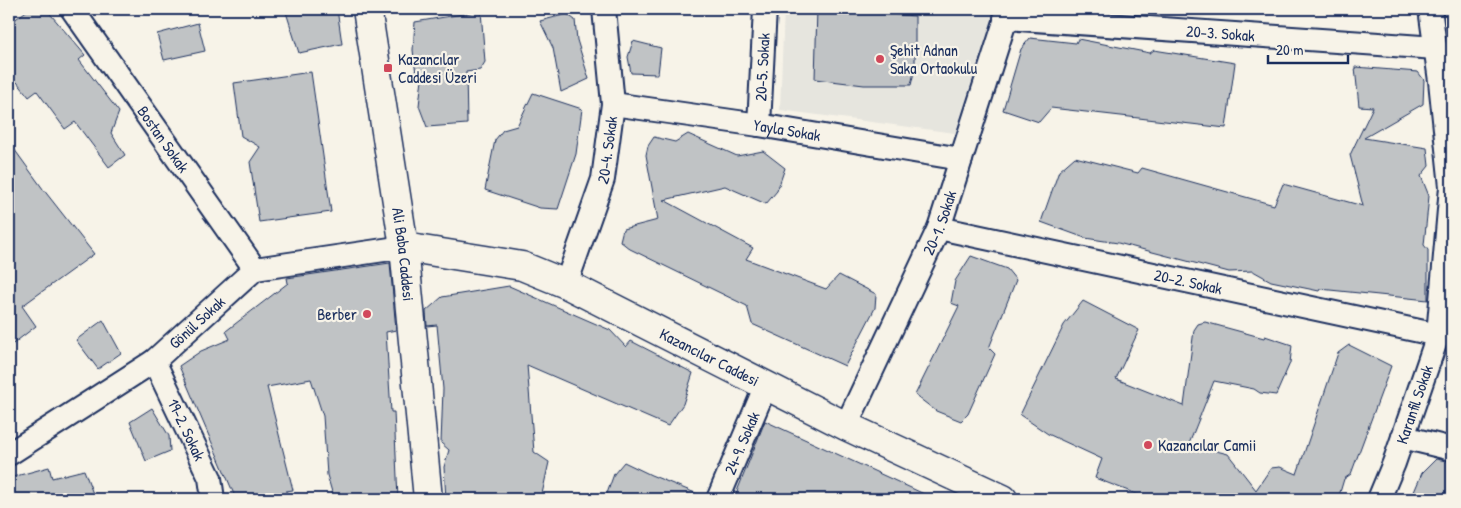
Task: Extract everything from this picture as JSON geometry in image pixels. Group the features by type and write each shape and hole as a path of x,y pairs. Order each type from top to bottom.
{"main road":[{"name":"Ali Baba Caddesi","path":"366,9 404,247 428,499"},
{"name":"Kazancılar Caddesi","path":"404,247 522,266 566,284 846,426 1003,499"}],"street":[{"name":"Bostan Sokak","path":"72,9 255,269"},
{"name":"20-4. Sokak","path":"566,284 603,179 613,104 604,9"},
{"name":"20-5. Sokak","path":"759,125 765,9"},
{"name":"Karanfil Sokak","path":"1379,499 1443,323 1451,187 1430,9"},
{"name":"20-3. Sokak","path":"1007,13 1436,48"},
{"name":"20-1. Sokak","path":"846,426 940,228 1007,13"},
{"name":"Yayla Sokak","path":"613,104 759,125 961,159"},
{"name":"20-2. Sokak","path":"940,228 1443,323"},
{"path":"255,269 404,247"},
{"name":"Gönül Sokak","path":"9,454 154,361 255,269"},
{"name":"19-2. Sokak","path":"154,361 210,478 213,499"},
{"name":"24-9. Sokak","path":"718,499 766,385"},
{"path":"1403,437 1452,449"}],"shaded area":[{"name":"Şehit Adnan Saka Ortaokulu","path":"784,9 995,9 955,133 780,110"}],"building":[{"path":"29,9 46,9 85,55 79,60 119,112 111,133 125,155 109,167 75,122 65,129 37,91 29,97 17,82 9,86 9,24"},
{"path":"285,9 337,9 342,44 299,53"},
{"path":"817,9 887,9 887,14 915,16 915,68 911,85 864,85 815,79"},
{"path":"481,11 485,62 480,70 466,72 467,124 427,127 419,106 422,78 416,74 413,50 415,22"},
{"path":"567,14 575,20 577,40 589,79 561,92 553,48 540,21"},
{"path":"198,23 205,51 164,60 157,34"},
{"path":"1030,38 1076,43 1078,39 1150,53 1154,50 1235,63 1226,128 1051,108 1039,122 1003,110 1021,49"},
{"path":"633,41 661,48 658,74 631,73 628,57"},
{"path":"1355,67 1418,72 1424,80 1423,104 1364,138 1427,148 1429,166 1421,176 1429,196 1424,245 1428,250 1428,300 1320,289 1319,291 1271,281 1253,271 1229,272 1118,243 1085,238 1041,222 1059,171 1075,157 1138,173 1142,168 1274,205 1283,184 1363,206 1350,155 1373,107 1359,106"},
{"path":"311,72 331,212 259,222 250,162 260,147 241,136 234,83"},
{"path":"533,93 582,109 576,154 558,209 540,208 485,190 495,140 503,130 517,126"},
{"path":"688,134 737,156 763,151 785,168 777,191 766,204 725,186 664,200 753,248 746,259 826,289 839,275 876,294 875,308 845,366 752,324 747,306 630,249 620,241 623,229 658,220 646,155 648,146 654,137 675,142"},
{"path":"9,142 94,254 22,306 36,326 9,347"},
{"path":"971,256 1007,269 1016,280 989,348 995,354 968,414 961,421 936,411 915,395 959,306 951,303 955,281"},
{"path":"390,263 396,330 386,332 391,412 394,412 398,499 334,499 327,475 323,416 311,379 267,387 293,490 286,491 286,499 236,499 179,366 201,351 230,339 226,331 288,283 287,278"},
{"path":"509,286 610,330 626,347 631,341 693,373 683,404 668,426 527,365 534,452 549,462 542,494 536,499 446,499 444,467 449,450 441,443 443,389 437,325 427,326 426,311 442,297"},
{"path":"1083,301 1139,330 1116,379 1184,406 1194,330 1198,324 1205,322 1264,338 1265,336 1292,345 1290,363 1276,395 1260,393 1254,389 1214,381 1189,444 1228,454 1256,490 1271,468 1280,467 1297,474 1338,353 1349,345 1391,366 1351,474 1344,479 1338,499 1149,499 1095,478 1102,459 1048,434 1020,415 1064,325"},
{"path":"103,320 121,353 98,369 76,340"},
{"path":"152,408 169,436 170,451 146,461 130,422"},
{"path":"765,421 935,499 734,499"},
{"path":"1436,459 1452,462 1452,499 1411,499 1422,473"},
{"path":"624,462 705,497 705,499 605,499 614,474"},
{"path":"49,467 52,478 84,470 95,499 9,499 9,478"}],"place":[{"name":"Şehit Adnan Saka Ortaokulu","path":"880,59"},
{"name":"Kazancılar Caddesi Üzeri","path":"388,68"},
{"name":"Berber","path":"367,314"},
{"name":"Kazancılar Camii","path":"1148,445"}]}
